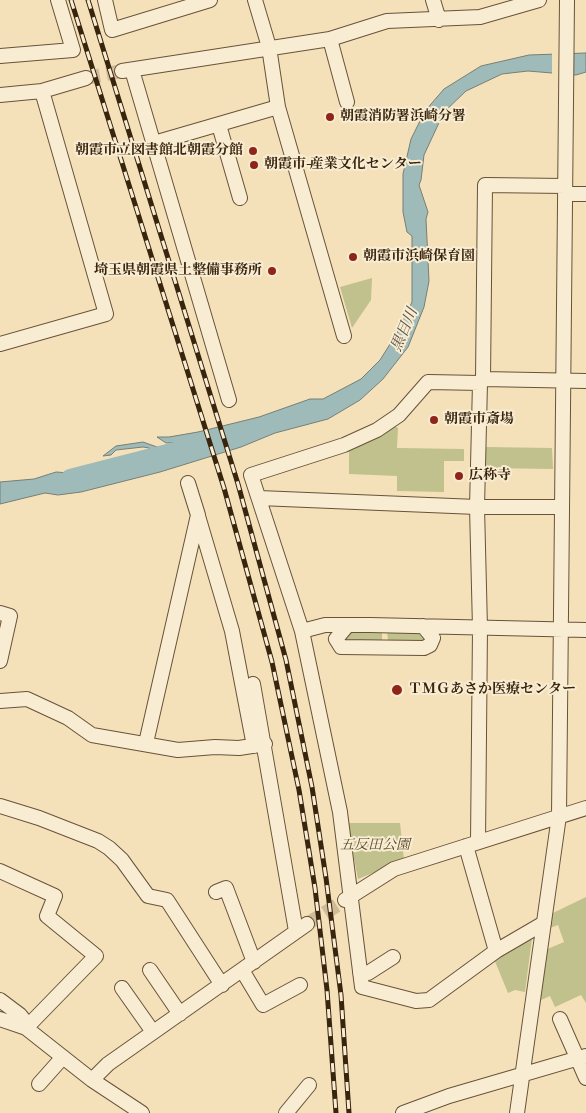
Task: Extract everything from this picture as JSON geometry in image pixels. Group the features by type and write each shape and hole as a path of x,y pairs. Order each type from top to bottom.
{"street":[{"path":"0,56 73,50 58,0"},
{"path":"105,0 112,30 177,5 210,0"},
{"path":"255,0 269,47 278,107 344,336"},
{"path":"433,0 439,20"},
{"path":"229,400 154,143 127,71 269,47 330,39 387,21 480,17 539,0"},
{"path":"516,1113 559,816 568,0"},
{"path":"330,39 347,102"},
{"path":"0,95 42,91 86,78"},
{"path":"0,344 106,314 42,91"},
{"path":"154,143 278,107"},
{"path":"219,125 240,198"},
{"path":"496,951 472,844 480,628 477,507 485,185 565,190 586,194"},
{"path":"544,923 496,951 429,1000 416,1001 362,987 348,899 340,812 302,631 251,475 344,444 377,430 398,415 428,382 586,381"},
{"path":"92,1080 108,1064 302,927 232,631 188,483"},
{"path":"259,498 477,507 562,507"},
{"path":"146,743 198,515"},
{"path":"0,613 10,616 0,661"},
{"path":"302,631 325,626 423,626 561,631 586,630"},
{"path":"325,626 341,646 424,648 430,645 433,638 447,627"},
{"path":"336,639 347,626"},
{"path":"423,626 433,638"},
{"path":"253,684 259,745"},
{"path":"0,701 27,699 68,718 92,736 146,743 178,750 259,745"},
{"path":"0,806 39,818 98,841 109,848 122,860 148,896 167,900 222,985"},
{"path":"348,899 394,870 586,808"},
{"path":"0,873 55,896 47,916 96,956 26,1028"},
{"path":"216,892 226,888 254,962"},
{"path":"360,973 368,973 394,957"},
{"path":"150,970 180,1014"},
{"path":"242,970 263,1005 300,985"},
{"path":"122,988 153,1032"},
{"path":"0,1000 20,1015 24,1020 26,1028"},
{"path":"0,1018 26,1028 92,1080 140,1113"},
{"path":"560,1019 582,1057 586,1078"},
{"path":"39,1084 63,1057"},
{"path":"403,1113 582,1057"},
{"path":"286,1113 309,1085"}],"green space":[{"path":"372,278 371,300 352,328 340,287"},
{"path":"393,425 398,428 397,448 464,449 464,461 444,461 444,492 397,491 397,476 349,474 349,448"},
{"path":"486,447 552,448 553,469 485,468"},
{"path":"382,631 382,642 345,642 341,635 344,632"},
{"path":"387,631 426,633 425,642 388,641"},
{"name":"五反田公園","path":"347,823 400,823 404,860 358,879"},
{"path":"586,897 586,1003 581,995 555,1007 550,996 539,1001 545,950 564,942 558,925 550,928 553,913"},
{"path":"530,937 532,938 525,992 515,990 508,993 494,959"}],"water":[{"path":"586,53 586,72 576,75 528,71 502,74 466,91 444,112 424,155 419,185 428,212 426,219 429,281 424,307 408,347 383,379 360,400 328,419 275,433 241,447 160,472 81,492 58,495 45,493 0,504 0,482 34,479 56,472 70,473 87,468 96,476 131,467 161,455 150,453 149,448 143,447 116,450 111,455 103,456 116,446 143,442 160,448 181,447 185,442 166,443 157,437 198,432 259,417 310,399 323,399 361,379 380,360 397,333 412,302 412,236 407,232 403,212 403,174 411,139 425,111 444,89 481,66 529,55"}],"pier":[{"path":"552,52 574,52 573,78 552,75"}],"waterway":[{"name":"黒目川","path":"70,478 183,449"}],"tunnel":[{"path":"86,78 122,71"},
{"path":"307,924 344,901"}],"railway":[{"path":"71,0 224,488 272,662 299,790 315,888 327,990 336,1113"},
{"path":"88,0 238,484 286,660 312,787 326,878 341,995 349,1113"}],"place":[{"name":"朝霞消防署浜崎分署","path":"330,117"},
{"name":"朝霞市立図書館北朝霞分館","path":"253,151"},
{"name":"朝霞市-産業文化センター","path":"254,165"},
{"name":"朝霞市浜崎保育園","path":"353,257"},
{"name":"埼玉県朝霞県土整備事務所","path":"272,271"},
{"name":"朝霞市斎場","path":"434,420"},
{"name":"広称寺","path":"459,476"},
{"name":"ＴＭＧあさか医療センター","path":"397,690"}]}
